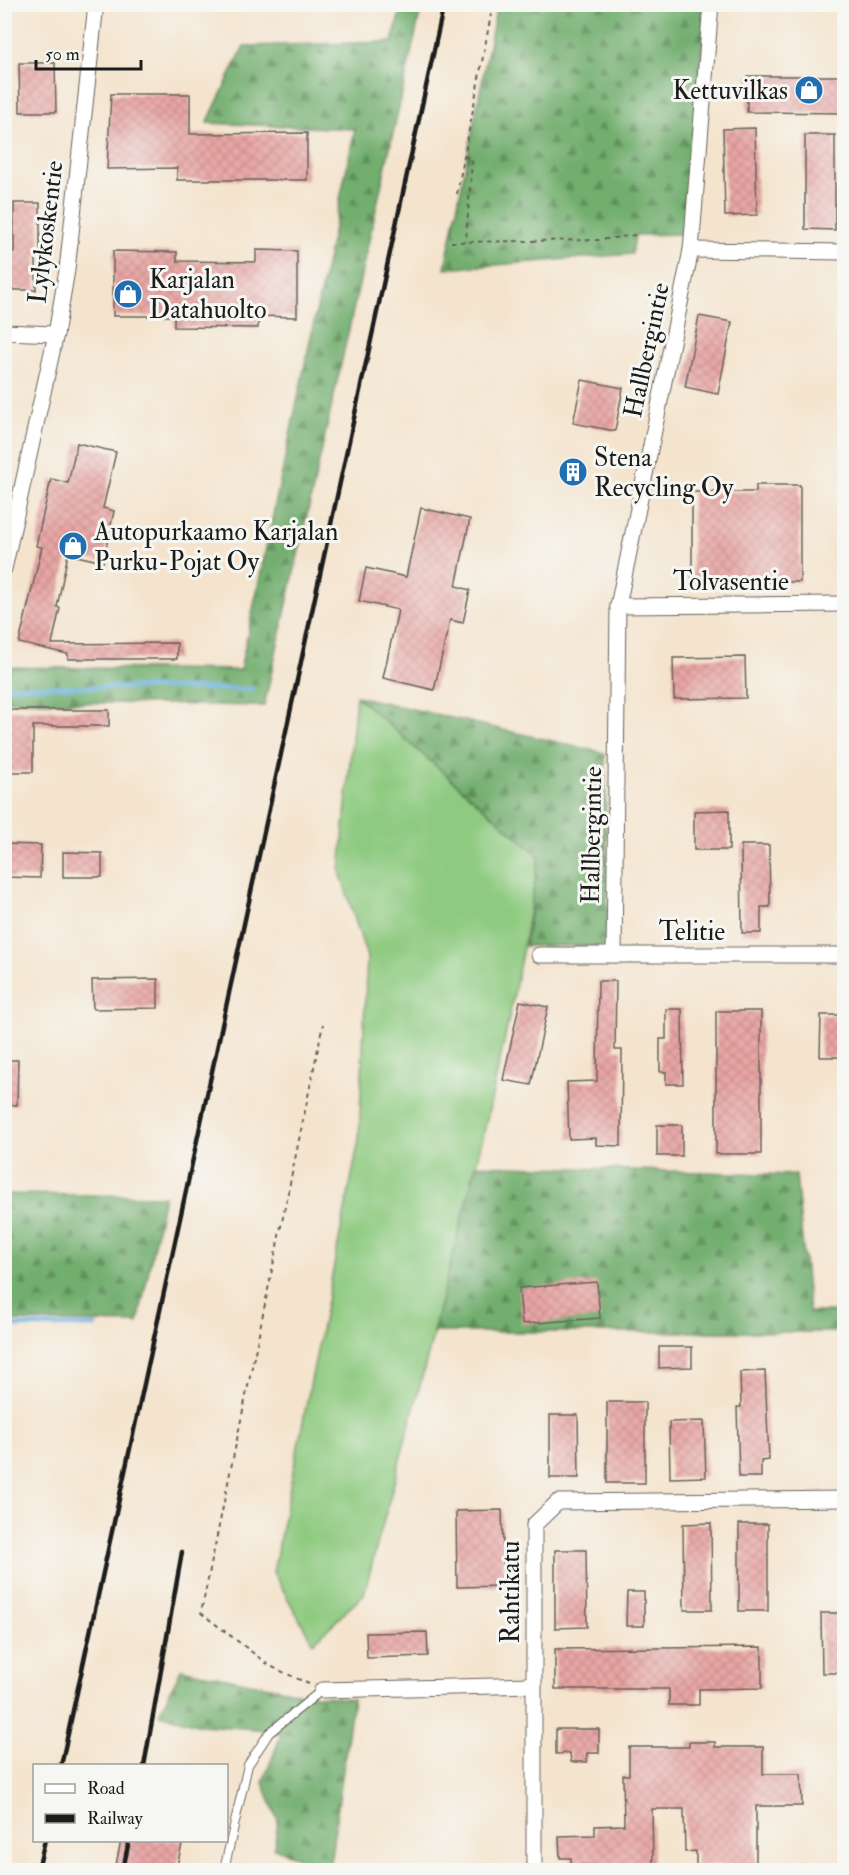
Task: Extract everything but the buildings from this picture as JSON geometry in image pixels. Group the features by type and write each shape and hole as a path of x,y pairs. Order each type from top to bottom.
{"street":[{"name":"Lylykoskentie","path":"4,569 56,334 67,270 96,4"},
{"name":"Hallbergintie","path":"614,955 618,606 691,250 711,4"},
{"path":"691,250 844,252"},
{"path":"4,332 56,334"},
{"name":"Tolvasentie","path":"618,606 844,604"},
{"name":"Telitie","path":"539,955 844,955"},
{"name":"Rahtikatu","path":"534,1870 534,1525 558,1502 844,1499"},
{"path":"322,1690 533,1685"}],"lane":[{"path":"224,1870 248,1765 270,1732 322,1690"}],"path":[{"path":"457,194 493,4"},
{"path":"464,156 472,160 466,242"},
{"path":"451,242 599,240 635,235"},
{"path":"322,1690 270,1666 201,1612 323,1024"}],"green space":[{"path":"402,5 422,5 264,706 5,701 5,667 240,670 355,129 207,123 244,46 392,42"},
{"path":"497,5 706,5 686,234 635,235 632,254 445,269"},
{"path":"356,696 539,856 523,949 483,1135 364,1594 313,1643 273,1572 359,1140 367,957 340,872"},
{"path":"356,696 605,753 608,946 525,946 539,856"},
{"path":"476,1165 796,1175 809,1312 844,1312 844,1332 433,1332"},
{"path":"5,1194 164,1196 138,1323 5,1321"},
{"path":"181,1669 305,1694 353,1699 329,1870 309,1870 311,1862 274,1848 278,1821 263,1782 281,1735 257,1729 201,1725 159,1714"}],"waterway":[{"path":"4,686 251,689"},
{"path":"4,1326 95,1326"}],"railway":[{"path":"61,1764 444,4"},
{"path":"144,1764 182,1552"},
{"path":"38,1870 45,1842"},
{"path":"123,1870 129,1842"}],"place":[{"name":"Kettuvilkas","path":"809,90"},
{"name":"Karjalan Datahuolto","path":"128,294"},
{"name":"Stena Recycling Oy","path":"573,472"},
{"name":"Autopurkaamo Karjalan Purku-Pojat Oy","path":"73,546"}]}
